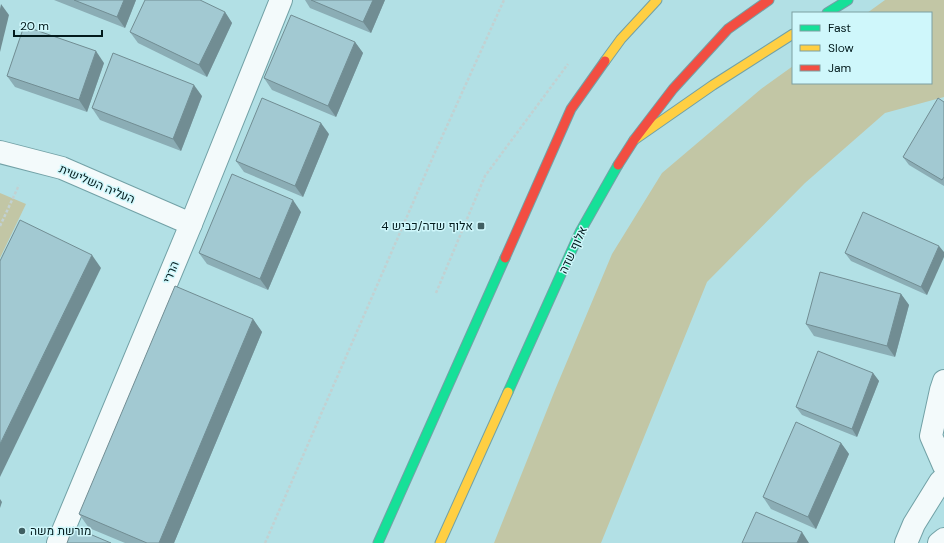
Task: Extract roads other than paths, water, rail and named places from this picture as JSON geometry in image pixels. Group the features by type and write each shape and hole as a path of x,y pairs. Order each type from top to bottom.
{"main road":[{"path":"378,543 571,109 621,39 657,0"},
{"name":"אלוף שדה","path":"440,543 580,232 612,174 634,140 674,90 728,29 769,0"},
{"path":"829,12 848,0"},
{"path":"634,140 713,85 792,35"}],"street":[{"name":"הררי","path":"58,543 191,224 280,0"},
{"name":"העליה השלישית","path":"0,152 62,168 191,224"},
{"path":"944,381 931,436 944,466"},
{"path":"906,543 914,524 944,478"},
{"path":"939,543 944,538"}],"place":[{"name":"אלוף שדה/כביש 4","path":"481,226"},
{"name":"מורשת משה","path":"22,531"}]}
